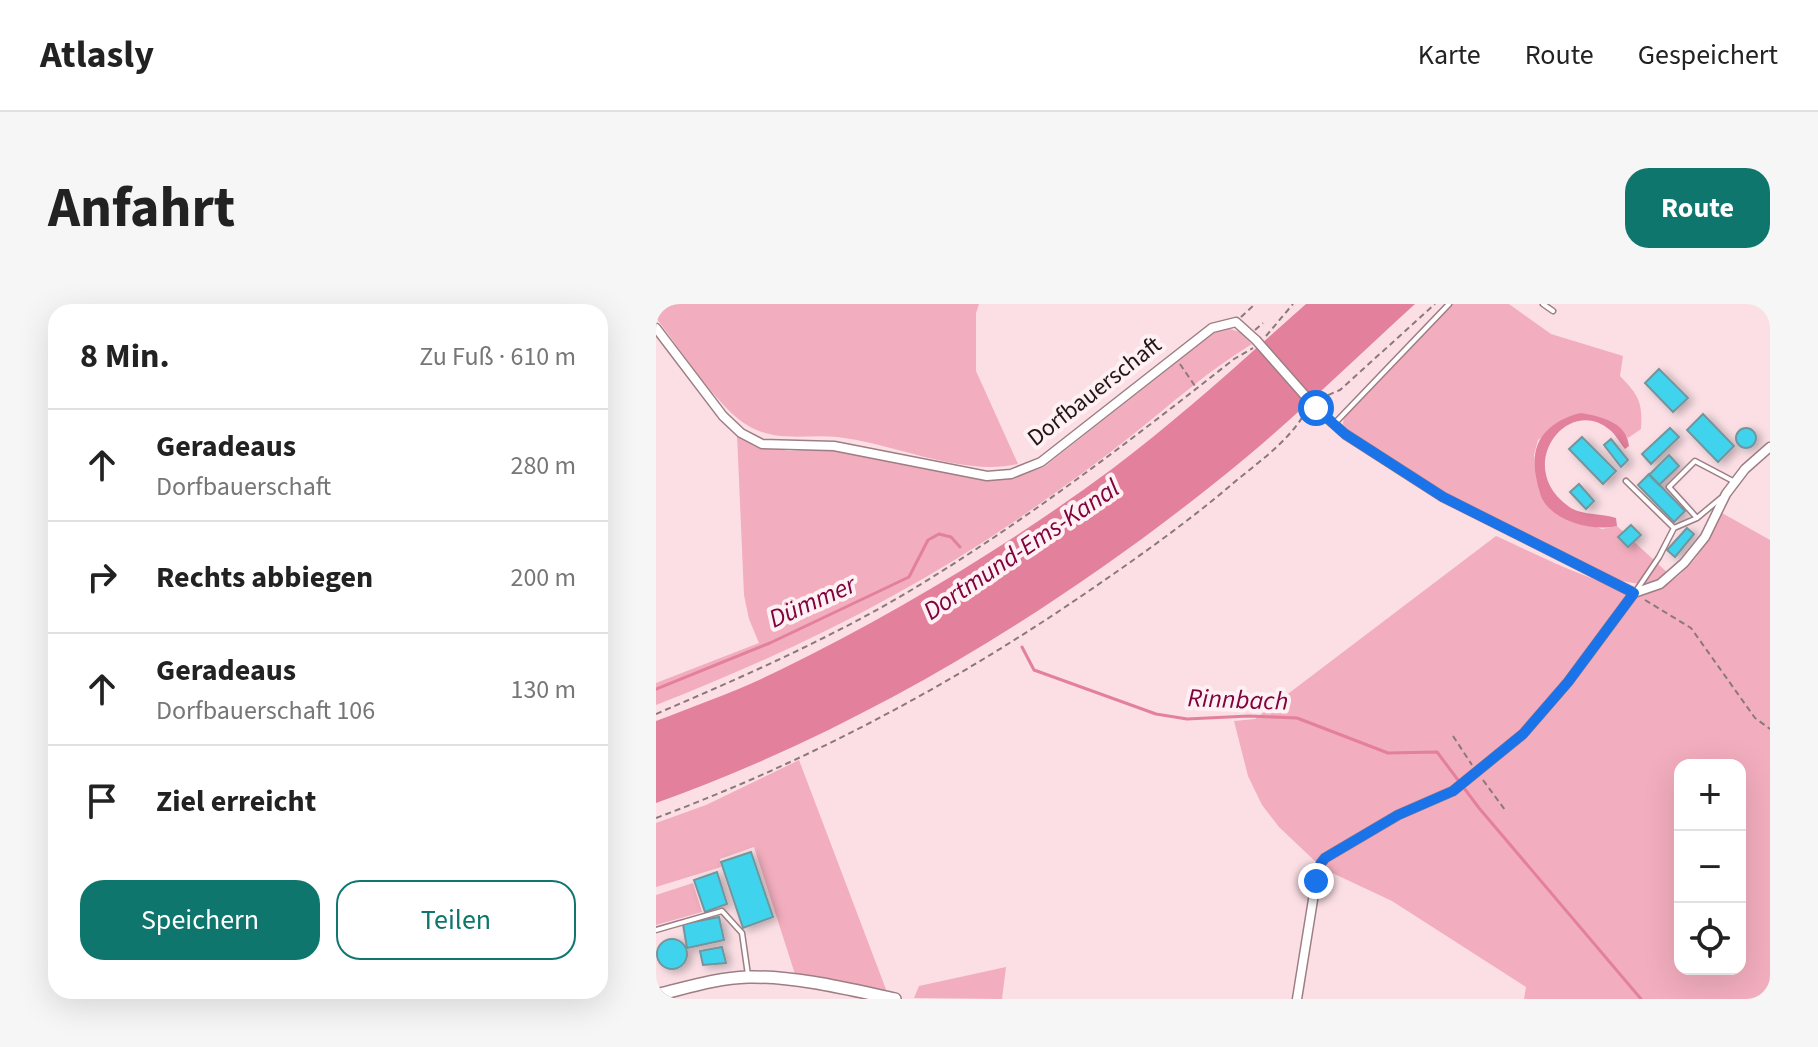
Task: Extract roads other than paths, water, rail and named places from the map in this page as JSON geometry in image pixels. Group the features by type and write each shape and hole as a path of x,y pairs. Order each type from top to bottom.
{"street":[{"name":"Dorfbauerschaft","path":"656,328 723,416 762,444 814,444 860,450 987,476 1011,474 1041,462 1212,328 1236,322 1258,341 1333,424"},
{"path":"1333,424 1443,497 1634,593"},
{"path":"1297,999 1321,863 1398,815 1453,791 1523,734 1568,682 1634,593 1660,584 1684,563 1705,537 1726,494 1770,447"},
{"path":"656,995 722,979 749,977 819,984 895,999"}],"lane":[{"path":"1333,424 1449,304"},
{"path":"1543,304 1553,311"},
{"path":"1697,518 1669,487 1695,461 1735,482"},
{"path":"1626,481 1674,528"},
{"path":"1634,593 1659,557 1674,528 1697,518 1726,494"},
{"path":"656,930 722,911 742,933 749,977"}],"water":[{"name":"Dortmund-Ems-Kanal","path":"1306,304 1415,304 1249,455 1183,508 1042,608 892,697 814,737 656,803 656,721 780,670 909,602 992,551 1137,450"},
{"path":"1580,413 1604,418 1618,426 1629,446 1625,449 1610,430 1594,421 1578,421 1564,428 1553,440 1546,455 1545,472 1552,490 1568,506 1616,518 1617,526 1589,527 1570,522 1547,506 1540,492 1535,465 1538,444 1558,422"}],"waterway":[{"name":"Dümmer","path":"656,689 770,643 909,577 928,540 939,534 951,537 960,547"},
{"name":"Rinnbach","path":"1022,647 1034,670 1156,714 1187,719 1249,716 1297,718 1388,753 1437,752 1479,808 1641,999"}]}
